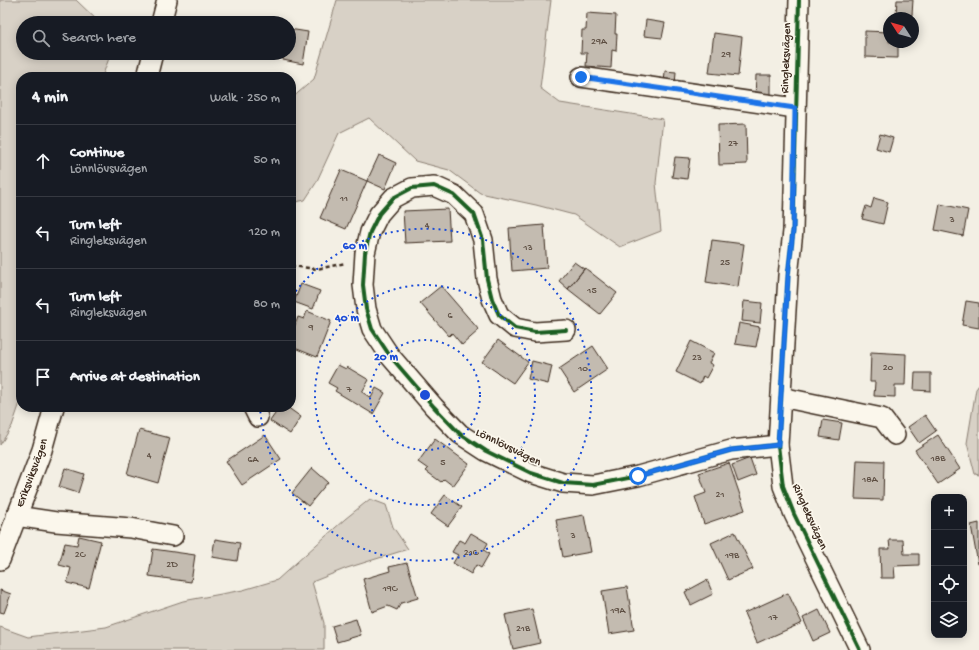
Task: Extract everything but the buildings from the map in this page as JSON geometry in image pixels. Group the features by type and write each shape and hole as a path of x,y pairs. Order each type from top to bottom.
{"street":[{"path":"163,16 167,0"},
{"name":"Ringleksvägen","path":"799,0 793,231 788,276 778,445 783,486 794,514 860,650"},
{"path":"148,72 151,60"},
{"name":"Ringleksvägen","path":"581,77 795,108"},
{"name":"Lönnlövsvägen","path":"566,330 535,332 515,328 499,315 492,299 487,279 483,240 474,214 454,195 434,186 412,188 393,198 379,214 370,232 365,259 363,285 366,308 372,329 390,356 434,407 460,434 486,451 531,472 563,483 593,485 638,476 731,450 778,445"},
{"path":"781,396 882,418 895,435"},
{"name":"Eriksviksvägen","path":"0,560 42,450 53,412"},
{"path":"16,516 56,522 131,528 173,536"}],"path":[{"path":"296,266 317,268 365,259"}],"shaded area":[{"path":"0,0 76,0 93,16 16,16 16,60 108,60 104,72 16,72 17,412 12,426 0,445"},
{"path":"337,0 551,0 540,88 560,103 663,119 656,183 661,231 620,247 574,215 480,193 449,170 415,161 369,118 339,133 316,183 305,200 296,202 296,95 314,79"},
{"path":"979,385 979,475 975,474 967,443 976,389"},
{"path":"370,499 386,505 393,527 408,549 347,568 312,582 324,623 324,650 0,650 0,627 28,637 106,627 183,601 243,590 277,580 345,519"}],"cycle path":[{"path":"799,0 793,231 788,276 778,445 783,486 794,514 860,650"},
{"path":"566,330 535,332 515,328 499,315 492,299 487,279 483,240 474,214 454,195 434,186 412,188 393,198 379,214 370,232 365,253 363,285 366,309 372,329 390,356 434,407 460,434 486,451 531,473 563,483 593,485 638,476 731,450 778,445"}],"route":[{"path":"581,77 795,108 793,231 783,346 778,445 731,450 638,476"}]}
